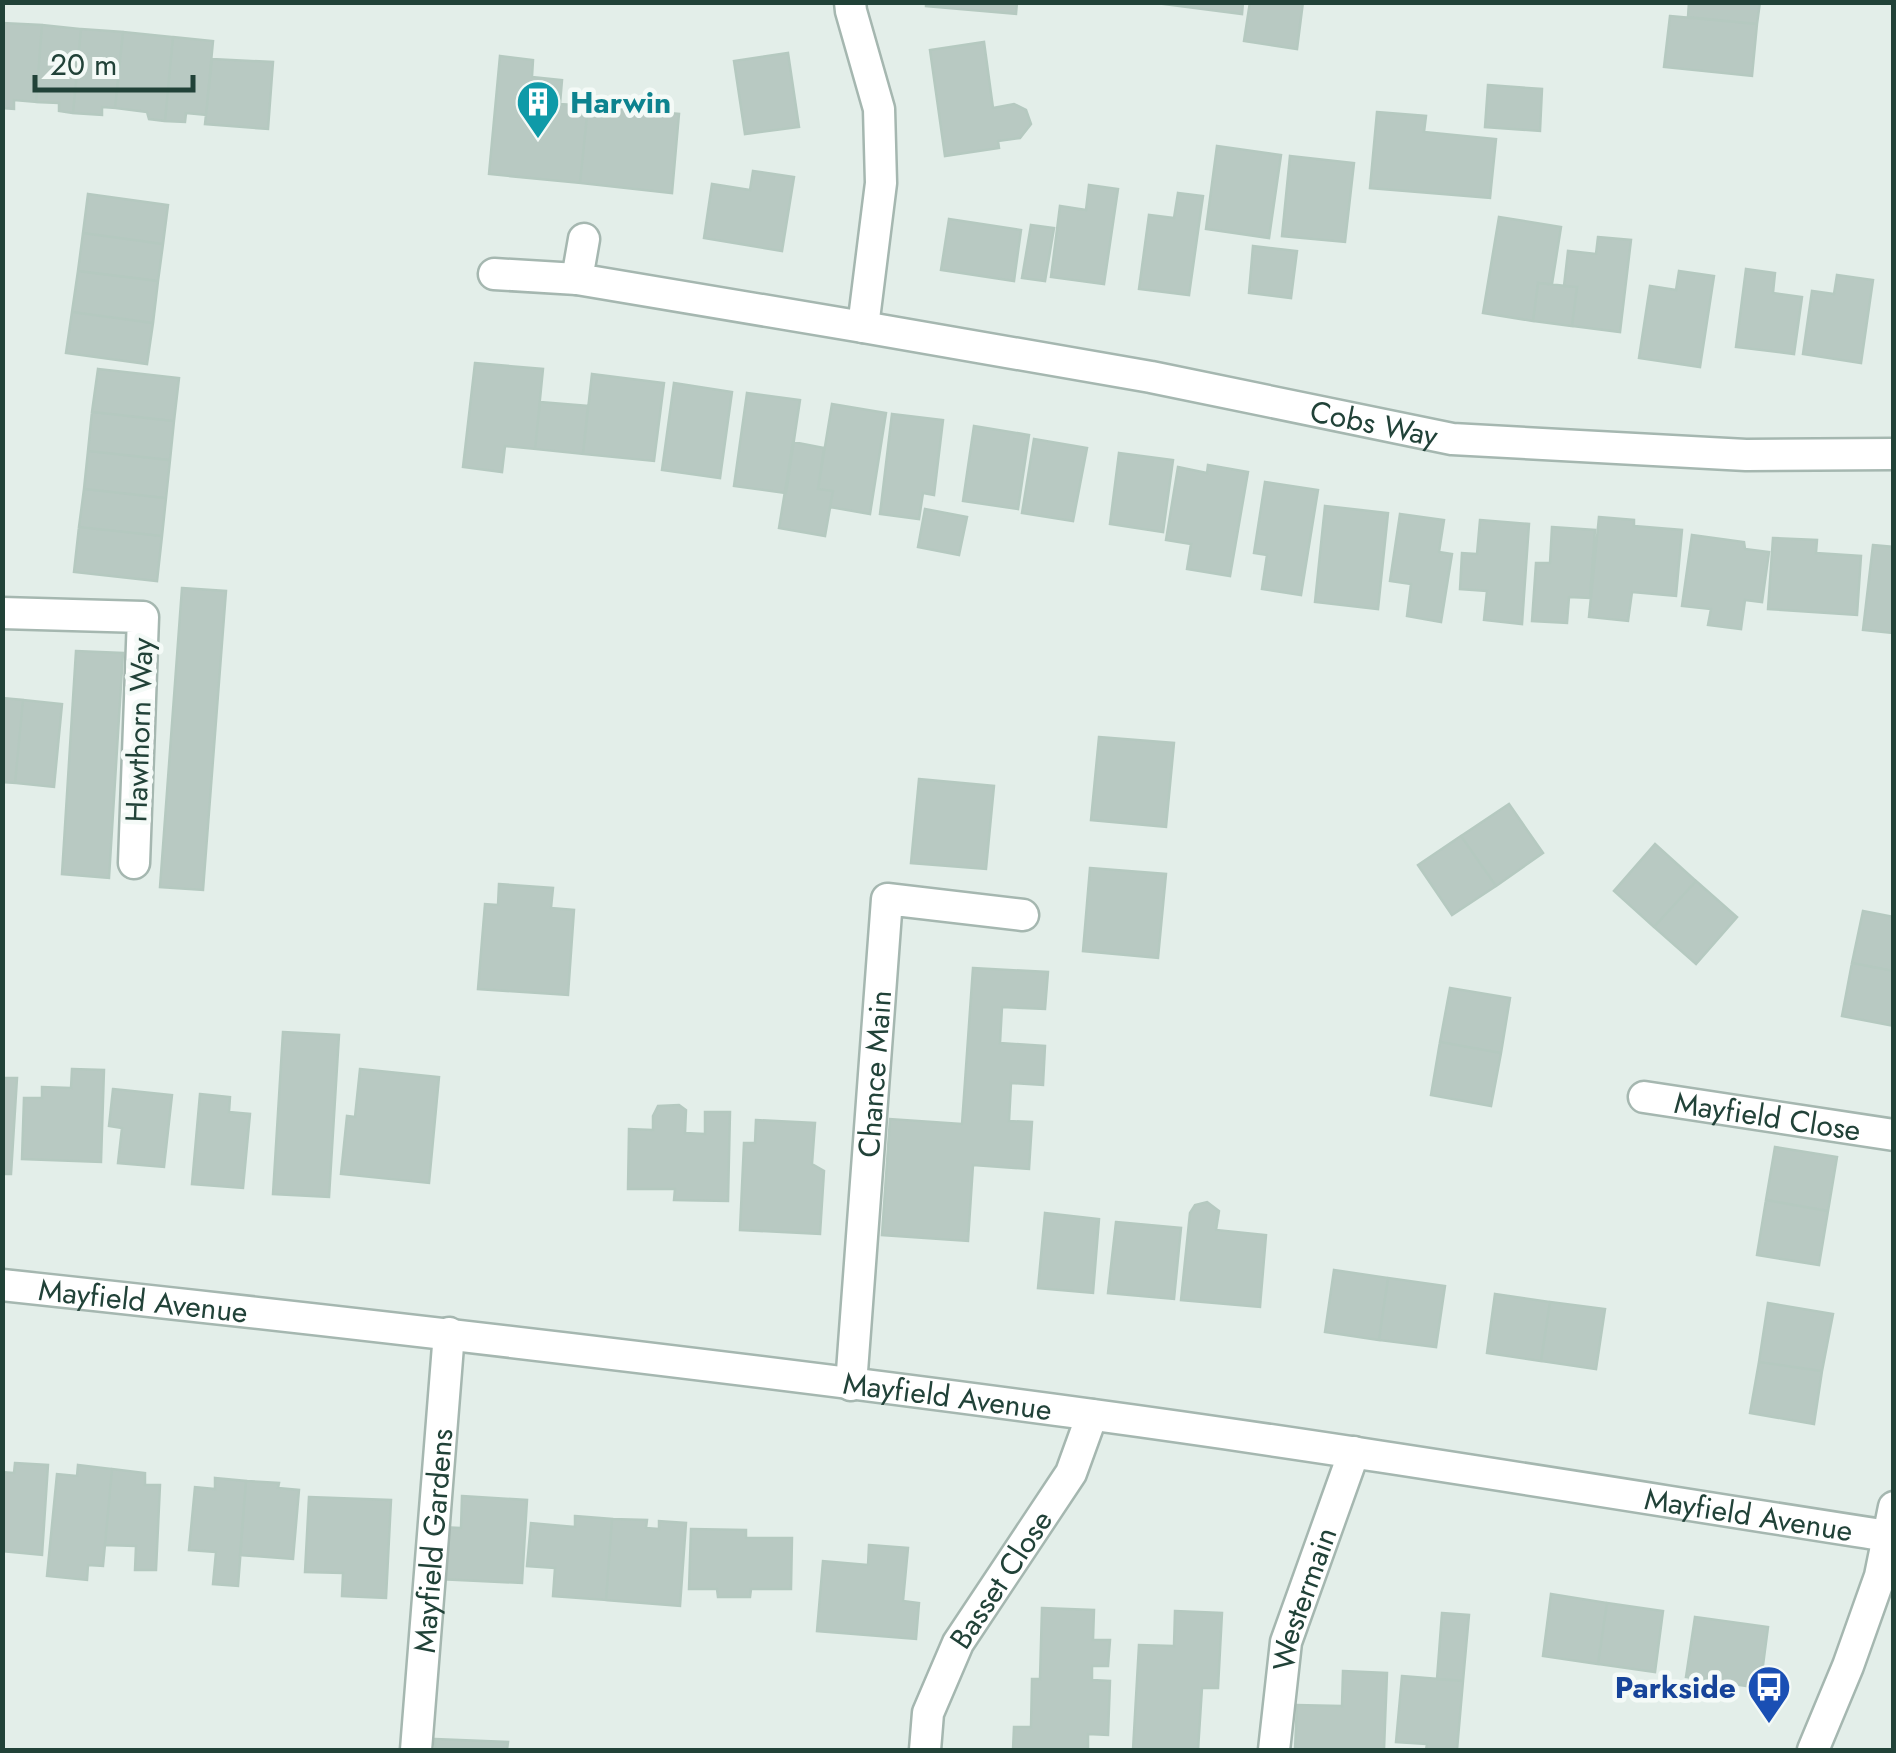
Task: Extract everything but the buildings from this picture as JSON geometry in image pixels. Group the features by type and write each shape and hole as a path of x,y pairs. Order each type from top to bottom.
{"street":[{"path":"850,2 879,109 881,184 863,327"},
{"path":"577,279 584,239"},
{"name":"Cobs Way","path":"494,274 577,279 863,327 1151,377 1452,439 1746,455 1894,454"},
{"name":"Hawthorn Way","path":"2,613 143,617 134,863"},
{"name":"Chance Main","path":"850,1384 886,899 1023,915"},
{"name":"Mayfield Close","path":"1644,1097 1894,1135"},
{"name":"Mayfield Avenue","path":"2,1284 448,1333 1891,1521"},
{"name":"Mayfield Gardens","path":"416,1750 448,1333"},
{"name":"Basset Close","path":"924,1750 928,1713 958,1643 1071,1473 1092,1415"},
{"name":"Westermain","path":"1274,1750 1286,1642 1354,1452"},
{"path":"1813,1750 1880,1576 1891,1521"}],"place":[{"name":"Harwin","path":"538,140"},
{"name":"Parkside","path":"1769,1725"}]}
